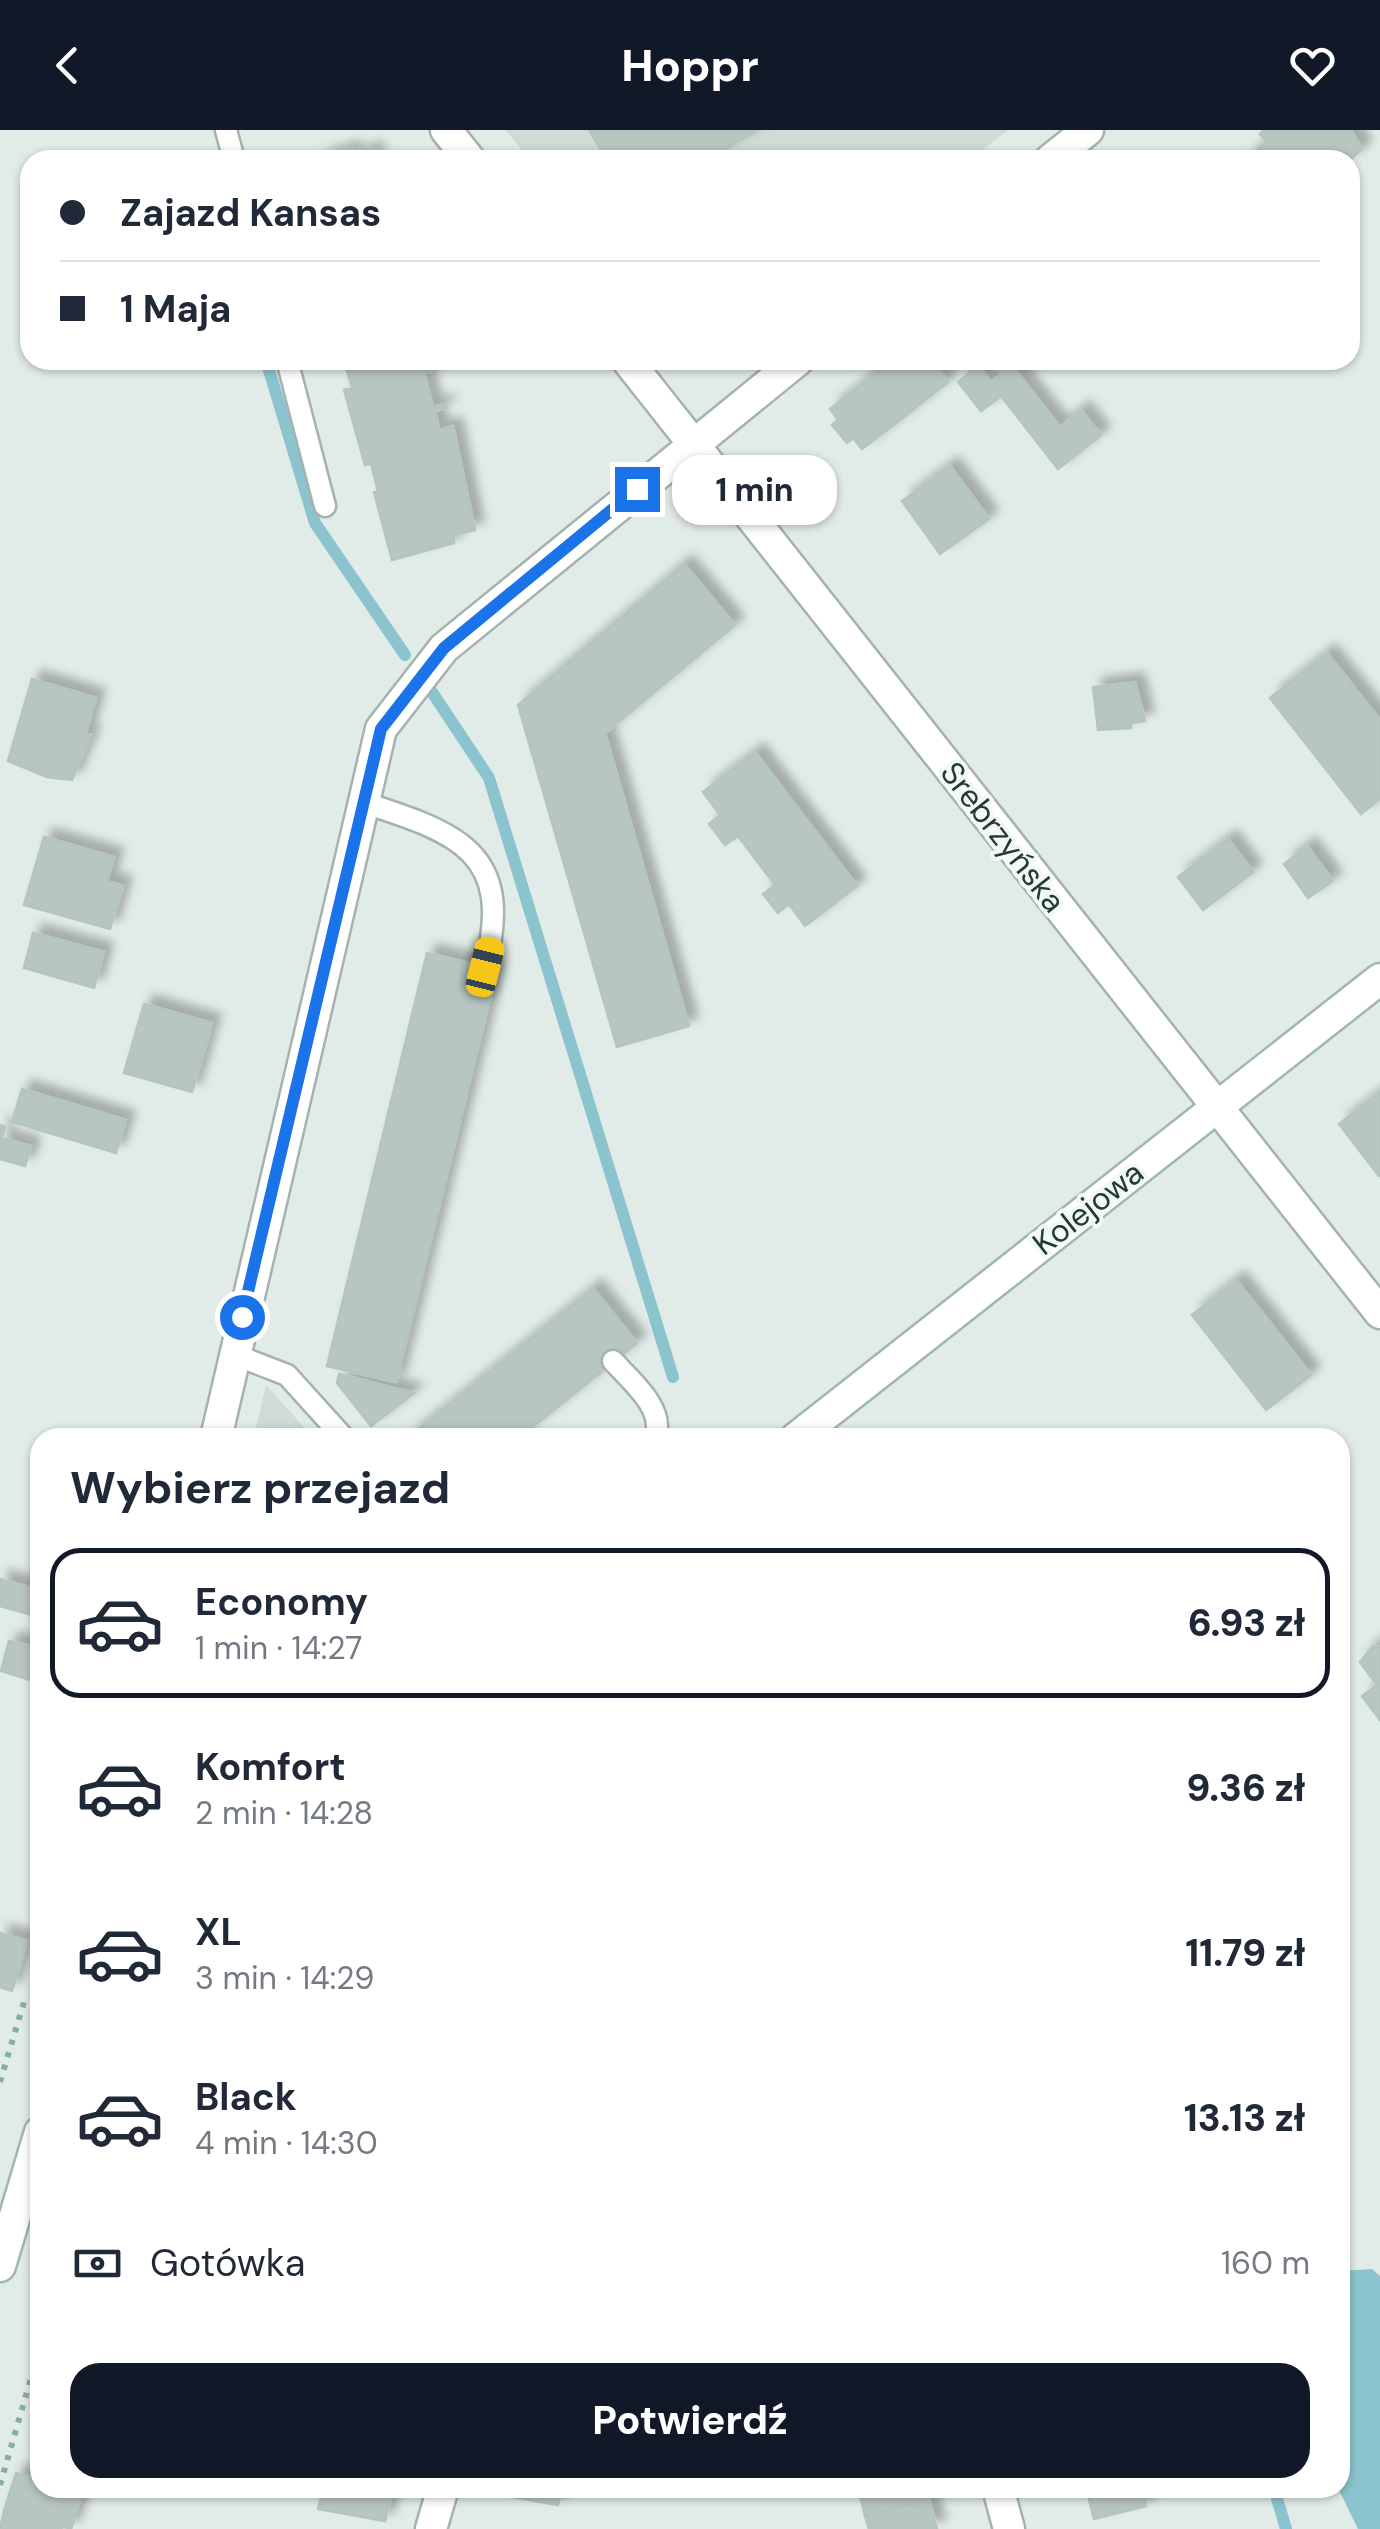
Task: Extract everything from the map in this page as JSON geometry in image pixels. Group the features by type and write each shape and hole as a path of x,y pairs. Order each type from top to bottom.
{"street":[{"path":"446,130 462,150"},
{"path":"1063,150 1088,130"},
{"name":"Srebrzyńska","path":"635,370 1380,1314"},
{"path":"218,1428 381,729 444,648 785,370"},
{"name":"Kolejowa","path":"809,1428 1380,979"},
{"path":"0,2266 30,2166"},
{"path":"431,2529 440,2498"},
{"path":"1001,2498 1009,2529"}],"lane":[{"path":"289,370 325,506"},
{"path":"362,802 426,822 460,842 481,863 492,890 494,912 485,967"},
{"path":"233,1354 287,1375 335,1428"},
{"path":"614,1362 650,1405 656,1428"}],"path":[{"path":"0,2082 24,2002"},
{"path":"0,2485 30,2381"}],"shaded area":[{"path":"506,130 1008,130 982,150 521,150"},
{"path":"266,1385 305,1428 256,1428"}],"water":[{"path":"1372,2269 1380,2276 1380,2529 1358,2529 1343,2498 1350,2498 1350,2270"}],"building":[{"path":"589,130 757,130 724,150 601,150"},
{"path":"1264,130 1351,130 1362,149 1257,150 1267,142 1260,134"},
{"path":"347,370 436,370 424,373 433,407 445,404 446,408 435,411 439,430 453,426 475,530 453,535 454,543 392,560 374,492 378,491 371,464 365,465 344,390 352,388"},
{"path":"879,370 941,370 948,382 905,416 873,375"},
{"path":"973,370 981,370 991,382 1007,370 1015,370 1060,427 1081,410 1101,435 1058,469 1001,396 981,411 958,382"},
{"path":"873,375 905,416 862,449 853,438 847,443 832,425 838,420 830,409"},
{"path":"950,466 989,519 940,554 902,501"},
{"path":"684,564 735,625 605,733 689,1026 617,1047 518,705"},
{"path":"1327,653 1380,720 1380,799 1361,814 1270,698"},
{"path":"32,679 96,698 86,733 91,735 72,780 47,777 8,761"},
{"path":"1135,682 1145,721 1131,723 1131,728 1098,730 1093,687"},
{"path":"755,752 857,886 805,926 789,904 778,913 763,894 775,885 738,836 725,845 709,824 720,815 703,792"},
{"path":"44,837 114,857 107,881 123,886 110,929 24,905"},
{"path":"1228,839 1253,872 1203,910 1178,877"},
{"path":"1307,846 1333,881 1308,898 1284,864"},
{"path":"33,933 104,952 94,988 24,968"},
{"path":"427,953 497,970 396,1382 327,1366"},
{"path":"144,1004 212,1023 192,1092 124,1073"},
{"path":"22,1089 126,1120 116,1153 12,1122"},
{"path":"1380,1092 1380,1176 1379,1176 1339,1124"},
{"path":"0,1125 5,1127 2,1138 31,1146 25,1166 0,1159"},
{"path":"1236,1280 1272,1325 1228,1361 1192,1315"},
{"path":"593,1288 637,1343 531,1428 419,1428"},
{"path":"1272,1325 1311,1375 1266,1410 1228,1361"},
{"path":"339,1374 414,1393 371,1426 337,1383"},
{"path":"0,1579 30,1587 30,1614 0,1606"},
{"path":"9,1641 30,1646 30,1680 1,1671"},
{"path":"1373,1646 1380,1647 1380,1720 1362,1696 1377,1685 1360,1662"},
{"path":"0,1933 27,1941 12,1991 0,1987"},
{"path":"16,2473 30,2477 30,2498 80,2498 71,2529 4,2511"},
{"path":"321,2498 391,2498 385,2521 318,2509"},
{"path":"518,2498 560,2498 558,2505"},
{"path":"860,2498 929,2498 929,2499 865,2516"},
{"path":"1089,2498 1144,2498 1146,2506 1094,2519"},
{"path":"929,2499 937,2529 869,2529 865,2516"},
{"path":"4,2511 63,2529 0,2529"}],"waterway":[{"path":"269,370 315,523 405,655"},
{"path":"432,692 489,778 673,1377"},
{"path":"1277,2498 1286,2529"}],"route":[{"path":"242,1317 381,729 444,648 637,489"}]}
